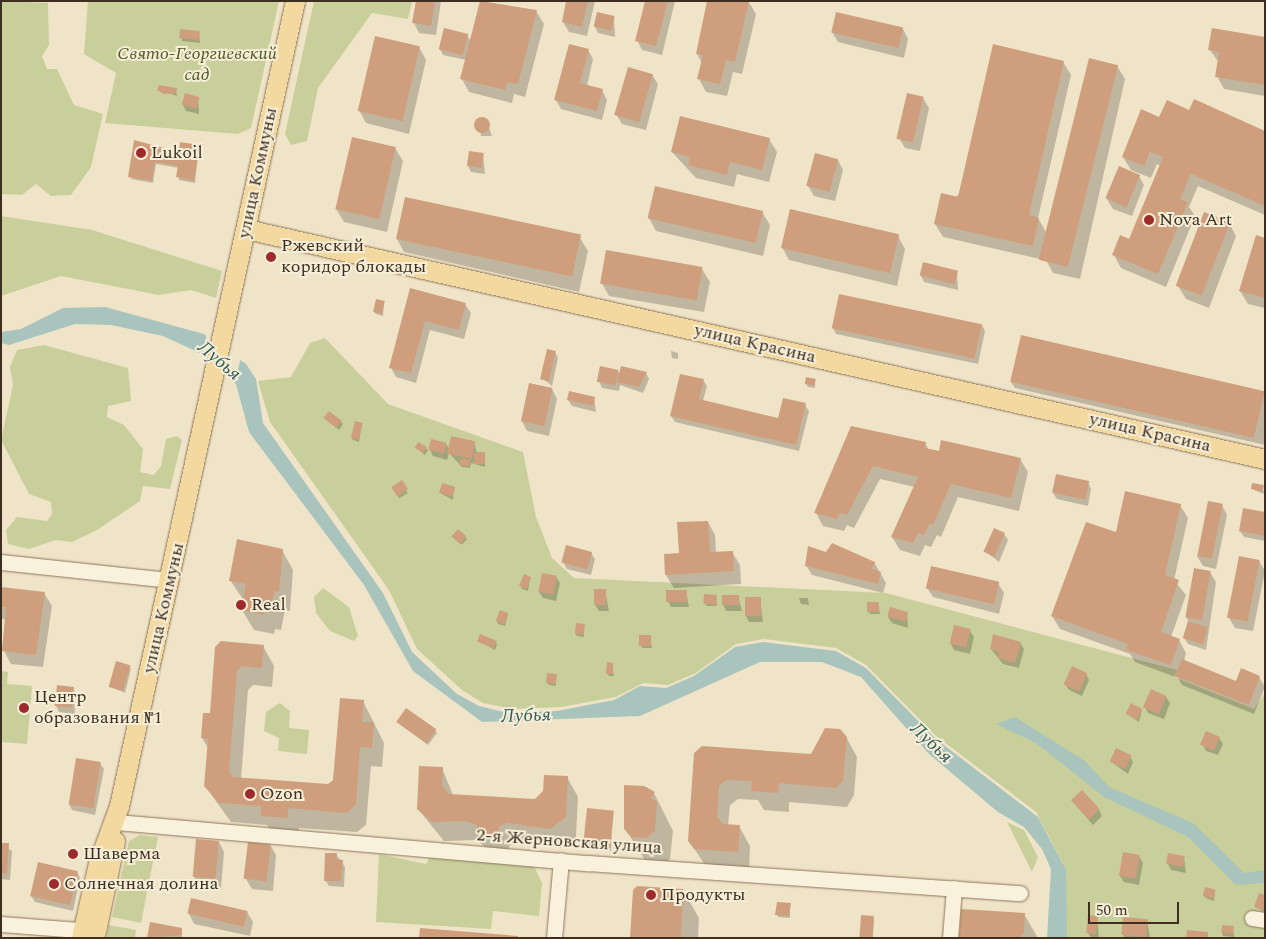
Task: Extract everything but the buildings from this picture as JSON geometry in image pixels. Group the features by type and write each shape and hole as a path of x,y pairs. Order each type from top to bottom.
{"main road":[{"name":"улица Коммуны","path":"88,934 111,866 115,822 229,317 295,1"},
{"name":"улица Красина","path":"246,229 1265,459"}],"street":[{"path":"1,562 170,580"},
{"name":"2-я Жерновская улица","path":"115,822 561,860 1020,893"},
{"path":"554,938 561,860"},
{"path":"950,938 954,888"},
{"path":"1,924 88,934"}],"green space":[{"path":"1,1 48,3 49,45 42,56 47,69 57,69 74,105 103,114 91,167 71,195 51,196 36,184 22,195 1,194"},
{"name":"Свято-Георгиевский сад","path":"88,1 279,1 251,128 238,134 105,123 116,73 84,54"},
{"path":"314,1 412,1 408,19 372,13 318,88 307,141 291,145 285,134"},
{"path":"1,216 92,230 222,271 216,298 191,290 159,295 61,276 1,296"},
{"path":"325,338 388,404 523,452 536,517 552,558 574,578 886,593 1177,670 1174,677 1254,709 1265,693 1265,938 1064,938 1063,864 1036,812 935,735 866,665 836,648 764,639 736,644 696,673 668,685 643,683 616,697 561,707 512,709 483,703 462,690 417,649 389,590 270,422 258,381 291,377 310,343"},
{"path":"44,345 128,368 131,401 108,406 107,417 124,425 143,449 140,472 154,475 161,466 166,439 177,436 182,440 170,489 143,486 140,501 97,530 72,542 56,540 29,549 8,544 6,530 17,517 47,521 52,514 51,502 29,494 1,440 13,385 10,367 17,350"},
{"path":"323,588 349,607 358,636 354,641 330,631 316,613 314,597"},
{"path":"1,671 8,672 7,684 32,686 27,744 1,742"},
{"path":"280,703 290,711 289,728 309,730 307,754 278,751 279,738 264,731 266,712"},
{"path":"1007,822 1024,830 1038,857 1032,872"},
{"path":"140,835 158,837 141,923 112,917 129,841"},
{"path":"379,854 426,864 432,854 534,866 542,883 539,916 493,911 491,929 376,922"},
{"path":"109,925 136,930 135,938 106,938"}],"water":[{"name":"Лубья","path":"105,307 204,334 246,364 256,379 263,423 383,593 412,652 457,694 479,706 508,713 557,711 614,700 640,686 666,688 694,676 735,647 763,642 836,651 866,668 936,739 1038,817 1066,870 1067,938 1047,938 1051,869 1042,849 1024,827 998,812 929,754 861,677 822,662 760,662 640,716 482,722 413,671 364,585 249,432 236,384 200,353 163,336 111,325 75,324 9,345 1,343 1,332 21,329 63,308"},
{"path":"1015,717 1085,761 1109,787 1193,823 1244,873 1265,870 1265,883 1236,885 1188,837 1104,797 1036,743 996,724"}],"pier":[{"path":"207,333 241,357 234,386 202,358"}],"place":[{"name":"Lukoil","path":"141,153"},
{"name":"Nova Art","path":"1149,220"},
{"name":"Ржевский коридор блокады","path":"271,257"},
{"name":"Real","path":"241,605"},
{"name":"Центр образования №1","path":"24,708"},
{"name":"Ozon","path":"250,794"},
{"name":"Шаверма","path":"73,854"},
{"name":"Солнечная долина","path":"54,884"},
{"name":"Продукты","path":"651,895"}]}
